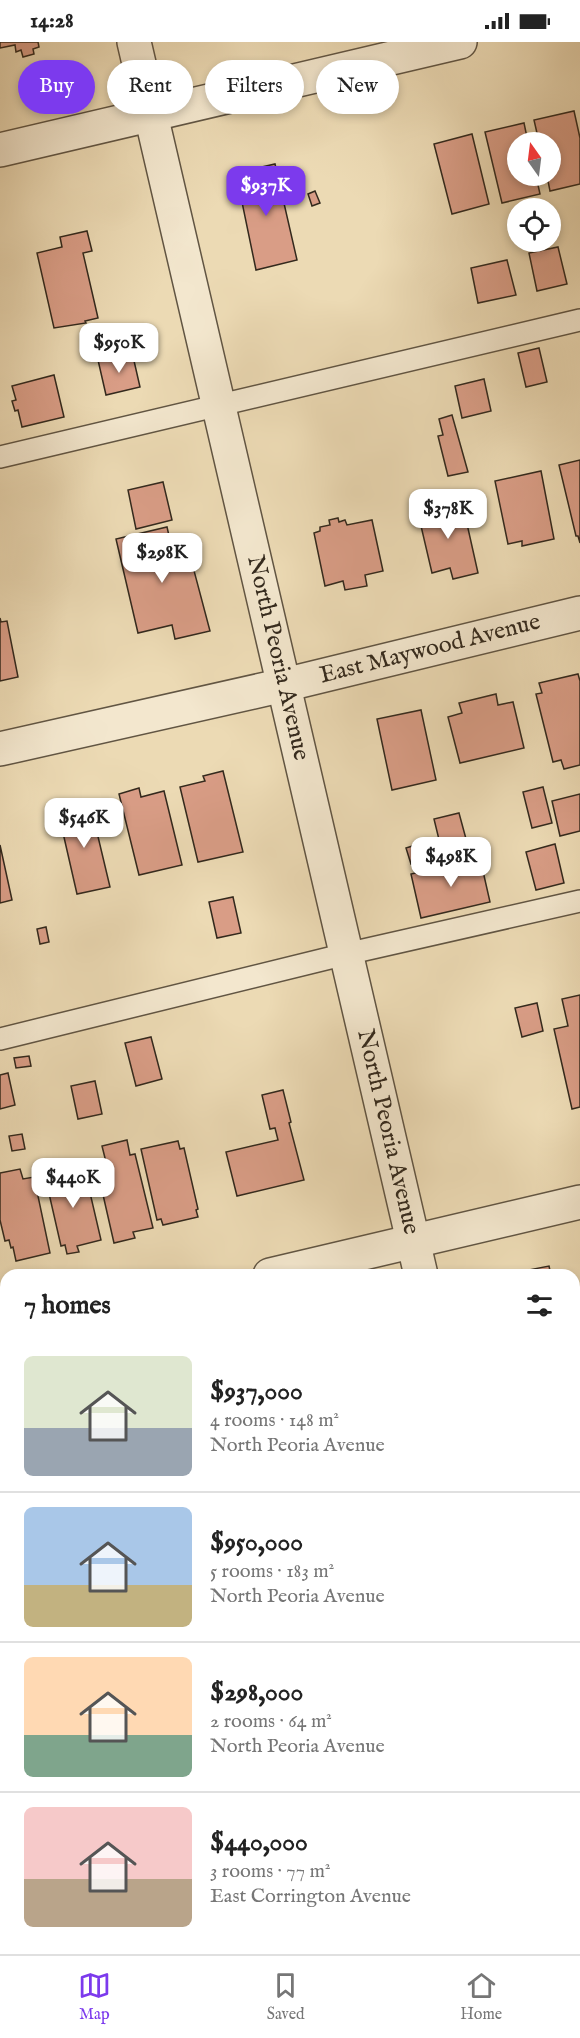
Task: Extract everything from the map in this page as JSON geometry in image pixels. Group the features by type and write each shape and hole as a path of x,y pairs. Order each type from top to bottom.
{"street":[{"name":"North Peoria Avenue","path":"134,42 138,60"},
{"path":"193,104 460,42"},
{"name":"North Peoria Avenue","path":"151,114 420,1269"},
{"path":"0,150 151,114"},
{"name":"East Maywood Avenue","path":"0,749 284,685 580,612"},
{"path":"296,1269 580,1202"}],"lane":[{"path":"0,457 580,320"},
{"path":"0,1040 346,954 580,901"}],"building":[{"path":"0,42 38,42 39,47 33,49 34,54 23,57 21,50 16,52 15,45 0,48"},
{"path":"574,111 580,138 580,184 550,191 549,186 561,186 561,132 537,132 534,120"},
{"path":"524,123 526,132 507,132 507,186 538,186 540,194 523,198 507,198 507,202 502,203 485,132"},
{"path":"472,134 489,204 452,214 434,144"},
{"path":"275,164 297,260 256,270 236,173"},
{"path":"315,191 320,203 312,206 308,194"},
{"path":"87,231 92,251 83,253 98,318 85,321 86,323 54,328 37,253 62,247 60,237"},
{"path":"559,252 567,284 537,291 529,253"},
{"path":"507,260 516,295 478,303 471,268"},
{"path":"539,348 547,382 526,387 518,353"},
{"path":"132,352 140,387 106,395 98,360"},
{"path":"54,375 64,417 22,427 18,410 15,411 12,401 16,400 12,386"},
{"path":"484,379 491,411 462,418 455,386"},
{"path":"452,415 468,472 448,476 438,436 443,435 439,419"},
{"path":"580,460 580,543 576,536 559,465"},
{"path":"541,471 554,539 522,546 522,541 508,544 495,481"},
{"path":"163,482 172,520 136,529 128,490"},
{"path":"458,500 461,516 465,515 478,573 453,579 450,568 432,573 421,526 424,525 420,509"},
{"path":"338,518 339,522 345,520 347,525 372,520 383,571 365,575 367,586 345,590 343,581 325,586 314,533 320,531 320,527 330,525 329,520"},
{"path":"167,527 170,540 180,537 187,564 192,563 210,631 175,639 172,625 138,633 116,539"},
{"path":"0,618 1,622 7,621 18,677 0,681"},
{"path":"578,674 580,681 580,765 564,769 561,760 553,762 536,694 542,693 539,683"},
{"path":"496,694 498,705 513,702 524,748 460,763 448,717 462,713 459,703"},
{"path":"421,710 436,780 392,790 377,719"},
{"path":"223,771 243,852 198,862 180,787 205,781 203,776"},
{"path":"543,787 552,823 532,828 523,792"},
{"path":"139,788 141,797 164,791 182,865 139,875 119,794"},
{"path":"580,794 580,831 560,836 552,801"},
{"path":"90,803 110,887 77,894 58,811"},
{"path":"459,813 469,850 443,856 434,819"},
{"path":"422,843 427,859 411,864 406,848"},
{"path":"555,844 564,883 536,890 526,852"},
{"path":"0,845 12,900 0,903"},
{"path":"480,858 490,902 421,918 411,874"},
{"path":"233,897 241,933 217,938 209,902"},
{"path":"46,927 49,942 40,944 37,929"},
{"path":"580,995 580,1107 572,1109 554,1029 568,1026 562,999"},
{"path":"537,1003 543,1031 522,1037 515,1008"},
{"path":"151,1037 162,1079 136,1086 125,1043"},
{"path":"29,1056 31,1066 16,1068 14,1058"},
{"path":"8,1073 15,1105 0,1109 0,1075"},
{"path":"95,1081 102,1114 78,1119 71,1086"},
{"path":"283,1090 304,1180 237,1196 226,1152 278,1140 275,1128 270,1129 262,1095"},
{"path":"22,1134 25,1149 12,1151 9,1136"},
{"path":"127,1140 130,1155 135,1154 153,1228 133,1232 135,1238 114,1243 96,1164 106,1162 102,1146"},
{"path":"178,1141 180,1149 184,1148 198,1217 163,1225 161,1219 157,1220 141,1149"},
{"path":"84,1167 101,1240 77,1246 79,1252 67,1254 65,1245 61,1246 45,1176"},
{"path":"20,1169 23,1179 34,1177 50,1253 16,1261 13,1247 11,1248 9,1240 5,1241 0,1220 0,1173"},
{"path":"549,1266 550,1269 534,1269"}]}
